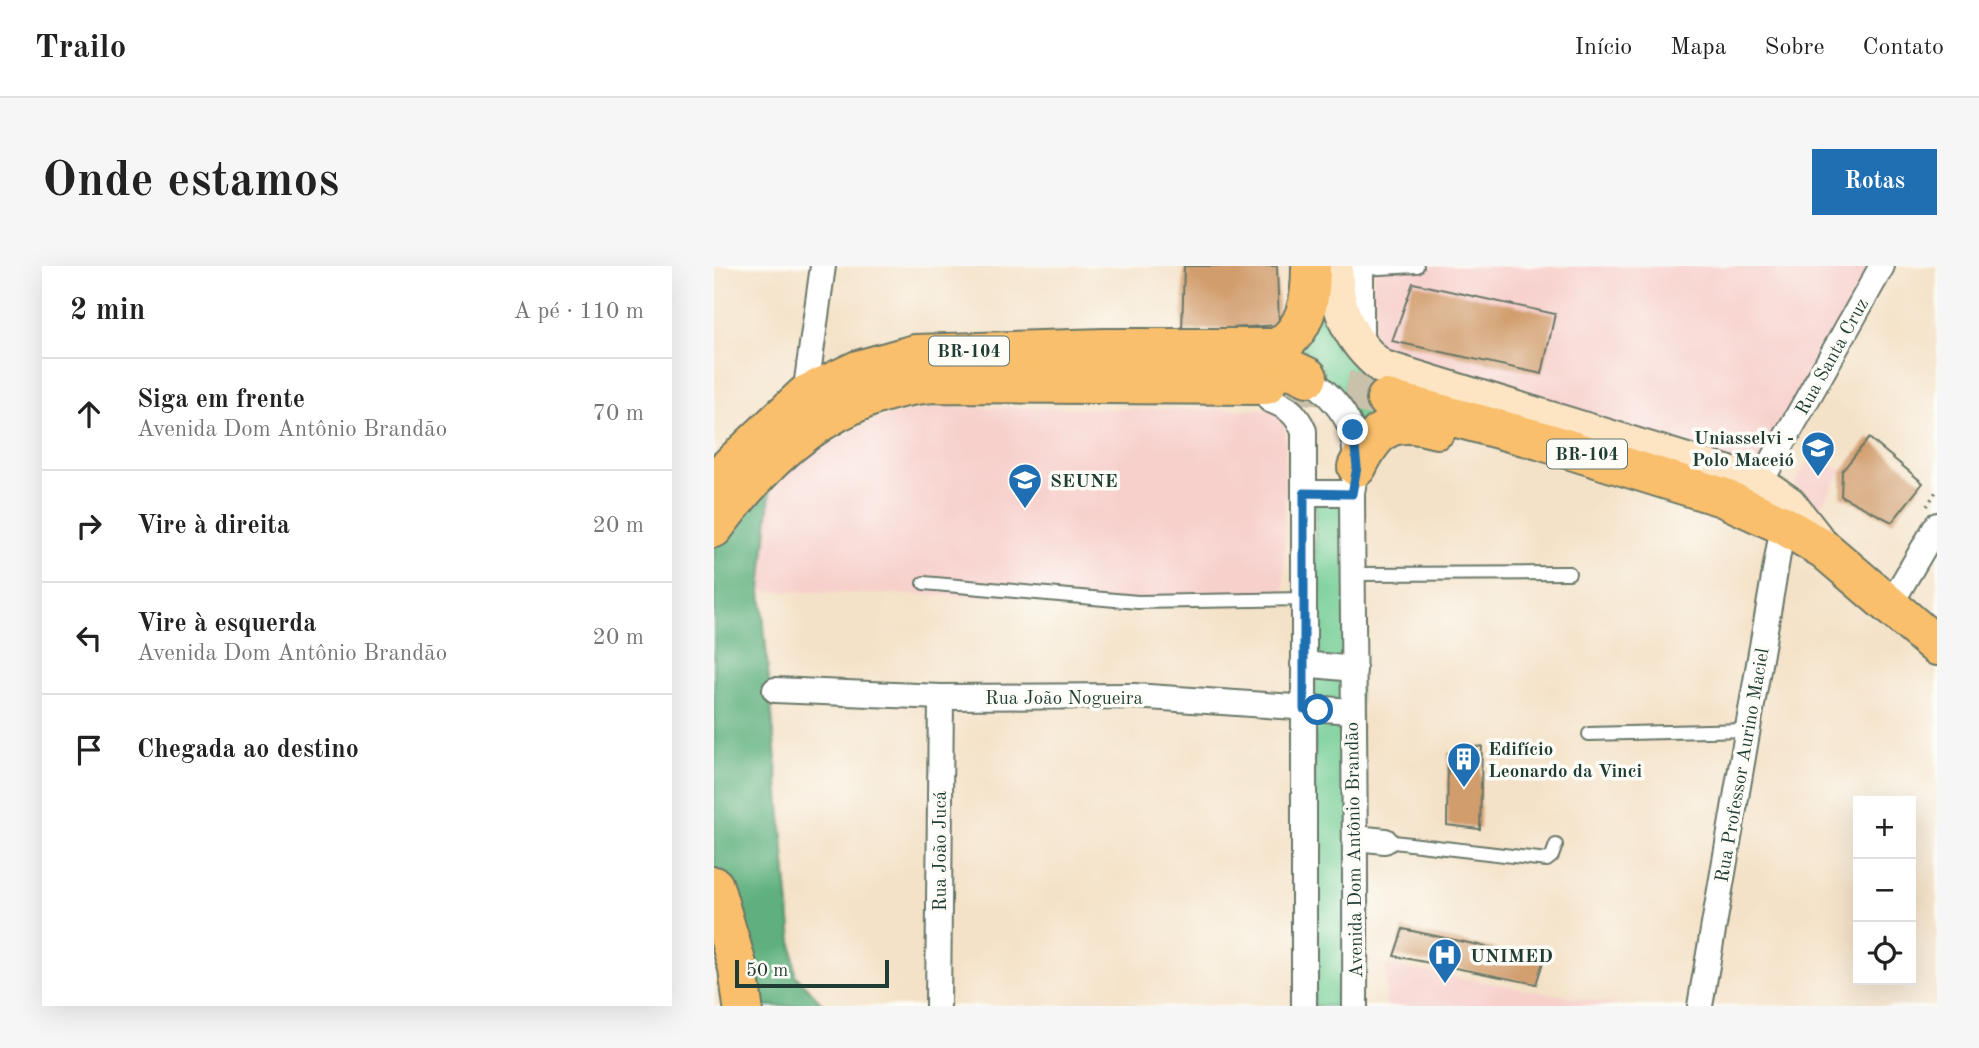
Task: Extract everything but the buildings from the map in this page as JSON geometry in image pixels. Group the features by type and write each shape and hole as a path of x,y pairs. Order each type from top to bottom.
{"highway":[{"path":"719,506 820,436 881,407 914,403 1221,397 1267,378 1300,327 1308,302 1311,266"},
{"name":"BR-104","path":"719,506 805,395 858,370 915,354 1104,348 1267,378"},
{"path":"1104,348 1143,363 1267,367 1293,370 1308,377"},
{"name":"BR-104","path":"1376,371 1539,440 1722,497 1783,525 1825,550 1937,646"},
{"path":"1354,480 1371,439 1389,426 1405,423 1430,427 1632,486 1686,485"},
{"path":"714,886 738,968 743,1006"},
{"path":"714,981 719,1006"}],"main road":[{"path":"1353,267 1335,291 1342,313 1376,371 1760,483 1789,503 1825,550"}],"street":[{"path":"805,395 823,266"},
{"name":"Rua Santa Cruz","path":"1760,483 1882,266"},
{"name":"Avenida Dom Antônio Brandão","path":"1308,377 1336,399 1353,430 1355,1006"},
{"path":"1267,378 1297,416 1304,430 1304,1006"},
{"path":"1304,493 1354,480"},
{"name":"Rua Professor Aurino Maciel","path":"1700,1006 1783,525"},
{"path":"1890,606 1937,525"},
{"path":"1303,664 1353,670"},
{"name":"Rua João Nogueira","path":"775,690 941,696 1135,696 1352,711"},
{"name":"Rua João Jucá","path":"938,1006 941,696"},
{"path":"1356,838 1385,841"}],"lane":[{"path":"1353,267 1418,266"},
{"path":"1353,575 1569,573"},
{"path":"925,583 1138,602 1303,599"},
{"path":"1589,734 1747,730"},
{"path":"1385,841 1547,860 1552,856 1556,845"}],"shaded area":[{"path":"1375,266 1872,266 1760,483 1369,354"},
{"name":"SEUNE","path":"940,407 1275,410 1285,418 1284,604 761,591 759,527 772,493 788,471 820,448 858,428 891,415"},
{"name":"Uniasselvi - Polo Maceió","path":"1814,454 1842,471 1821,506 1794,484"},
{"name":"UNIMED","path":"1386,965 1623,1006 1386,1006"}],"green space":[{"path":"1323,296 1393,389 1359,444 1279,357"},
{"path":"773,461 761,591 795,975 825,1006 742,1006 714,884 714,528"},
{"path":"1315,497 1360,504 1359,1006 1314,1006"}],"tunnel":[{"path":"1289,384 1338,388 1386,399"}],"place":[{"name":"Uniasselvi - Polo Maceió","path":"1818,478"},
{"name":"SEUNE","path":"1025,510"},
{"name":"Edifício Leonardo da Vinci","path":"1464,789"},
{"name":"UNIMED","path":"1445,985"}],"route":[{"path":"1318,710 1304,709 1304,493 1352,494 1357,467 1353,430"}]}
